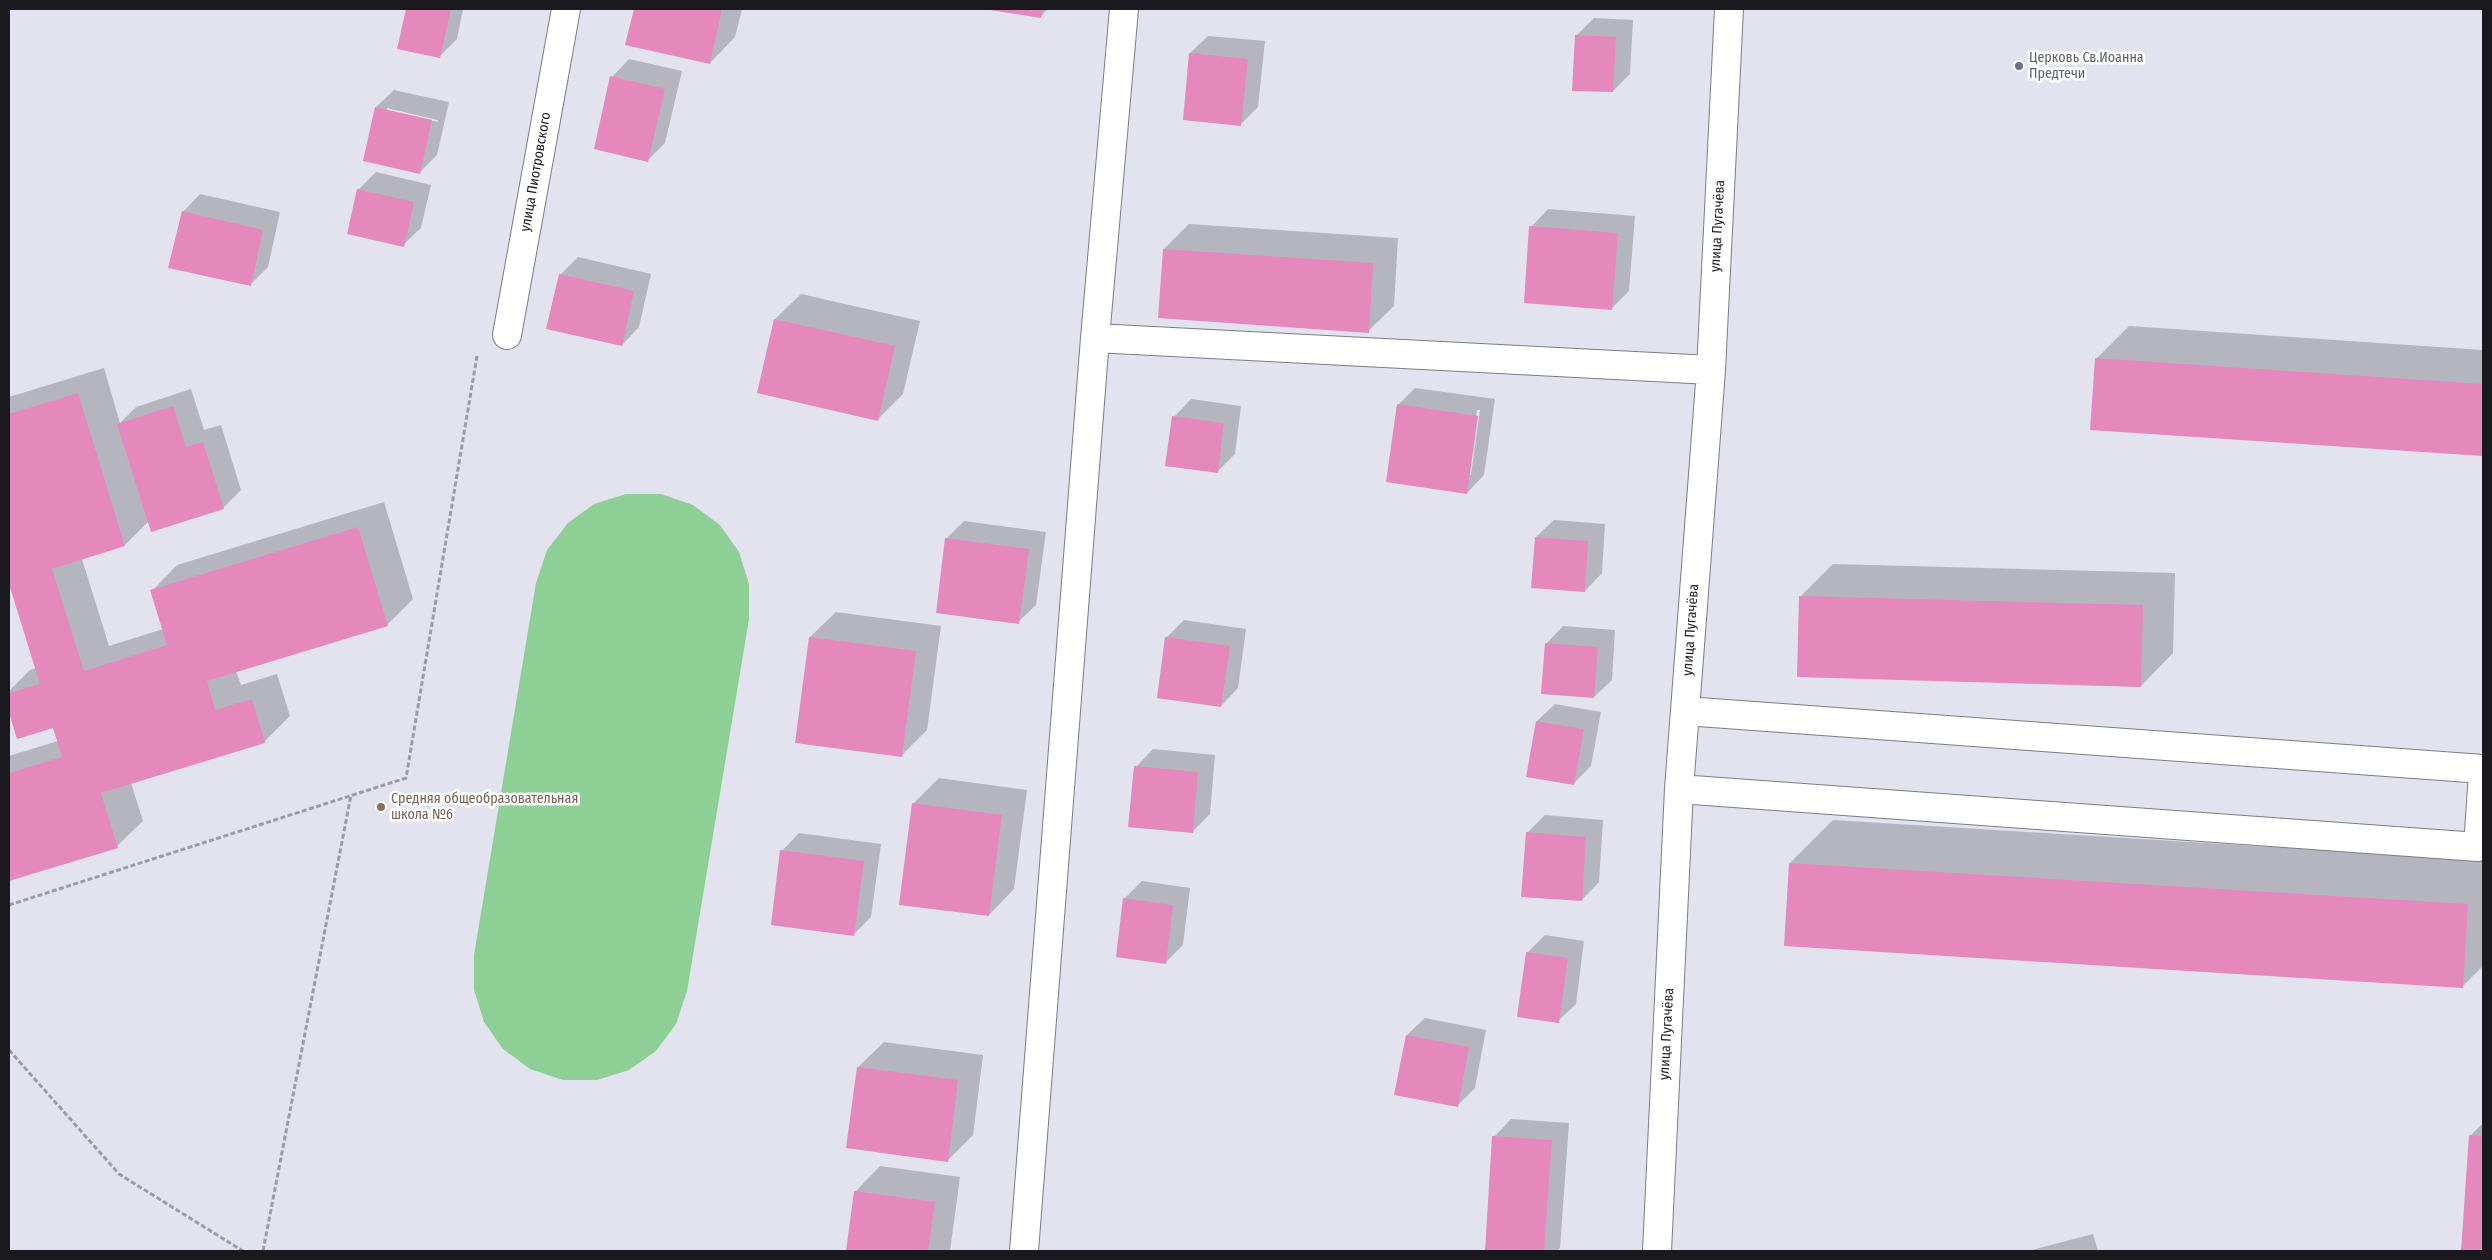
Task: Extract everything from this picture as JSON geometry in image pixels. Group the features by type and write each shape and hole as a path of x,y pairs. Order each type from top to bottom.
{"street":[{"name":"улица Пиотровского","path":"507,335 566,9"},
{"path":"1024,1251 1095,338 1124,9"},
{"name":"улица Пугачёва","path":"1657,1251 1679,789 1711,370 1729,9"},
{"path":"1095,338 1711,370"},
{"path":"1685,711 2483,769"},
{"path":"1679,789 2478,847 2483,773"}],"path":[{"path":"9,905 406,778 479,343 507,335"},
{"path":"263,1251 351,795"},
{"path":"9,1050 119,1174 243,1251"}],"green space":[{"path":"626,494 661,494 693,505 720,525 739,552 749,584 749,619 687,991 676,1024 656,1051 629,1070 597,1080 563,1080 530,1069 503,1049 484,1022 474,990 474,955 536,583 547,550 568,523 594,504"}],"building":[{"path":"406,9 451,9 440,58 397,49"},
{"path":"634,9 722,9 710,64 625,45"},
{"path":"984,9 1043,9 1041,18"},
{"path":"1575,35 1616,37 1613,92 1572,91"},
{"path":"1189,53 1248,59 1241,126 1183,120"},
{"path":"610,76 665,89 648,162 594,149"},
{"path":"375,107 432,120 420,174 363,161"},
{"path":"357,189 414,202 404,247 347,234"},
{"path":"182,211 263,230 251,286 168,268"},
{"path":"1529,226 1618,233 1612,310 1524,303"},
{"path":"1163,249 1373,263 1369,333 1158,318"},
{"path":"559,274 634,291 622,346 546,329"},
{"path":"774,319 895,346 878,421 757,393"},
{"path":"2095,358 2483,384 2483,456 2090,430"},
{"path":"78,393 125,546 52,569 84,671 167,645 150,590 358,527 388,626 207,681 215,710 252,699 265,743 101,793 118,848 9,881 9,773 62,757 53,728 17,739 9,713 9,693 40,684 9,584 9,414"},
{"path":"1397,404 1478,416 1467,494 1386,482"},
{"path":"173,406 186,447 203,442 224,509 151,532 117,424"},
{"path":"1172,416 1224,423 1218,473 1165,466"},
{"path":"1535,537 1588,541 1585,592 1531,588"},
{"path":"945,538 1029,549 1019,624 936,613"},
{"path":"1799,596 2143,605 2141,687 1797,677"},
{"path":"809,637 916,651 902,757 795,743"},
{"path":"1165,637 1230,646 1221,707 1157,698"},
{"path":"1545,643 1598,647 1594,698 1541,694"},
{"path":"1536,721 1584,729 1574,785 1526,777"},
{"path":"1134,766 1198,772 1193,833 1128,827"},
{"path":"912,803 1002,815 989,916 899,905"},
{"path":"1526,832 1586,837 1582,901 1521,897"},
{"path":"780,850 864,861 854,936 771,925"},
{"path":"1789,863 2468,904 2463,988 1784,946"},
{"path":"1123,898 1173,905 1166,964 1116,957"},
{"path":"1526,952 1568,958 1559,1023 1517,1017"},
{"path":"1406,1035 1469,1047 1458,1107 1394,1095"},
{"path":"857,1067 958,1080 948,1162 846,1148"},
{"path":"2469,1135 2483,1136 2483,1251 2461,1251"},
{"path":"1492,1136 1552,1140 1544,1251 1485,1251"},
{"path":"854,1191 935,1202 928,1251 846,1251"}],"place":[{"name":"Церковь Св.Иоанна Предтечи","path":"2019,66"},
{"name":"Средняя общеобразовательная школа №6","path":"381,807"}]}
